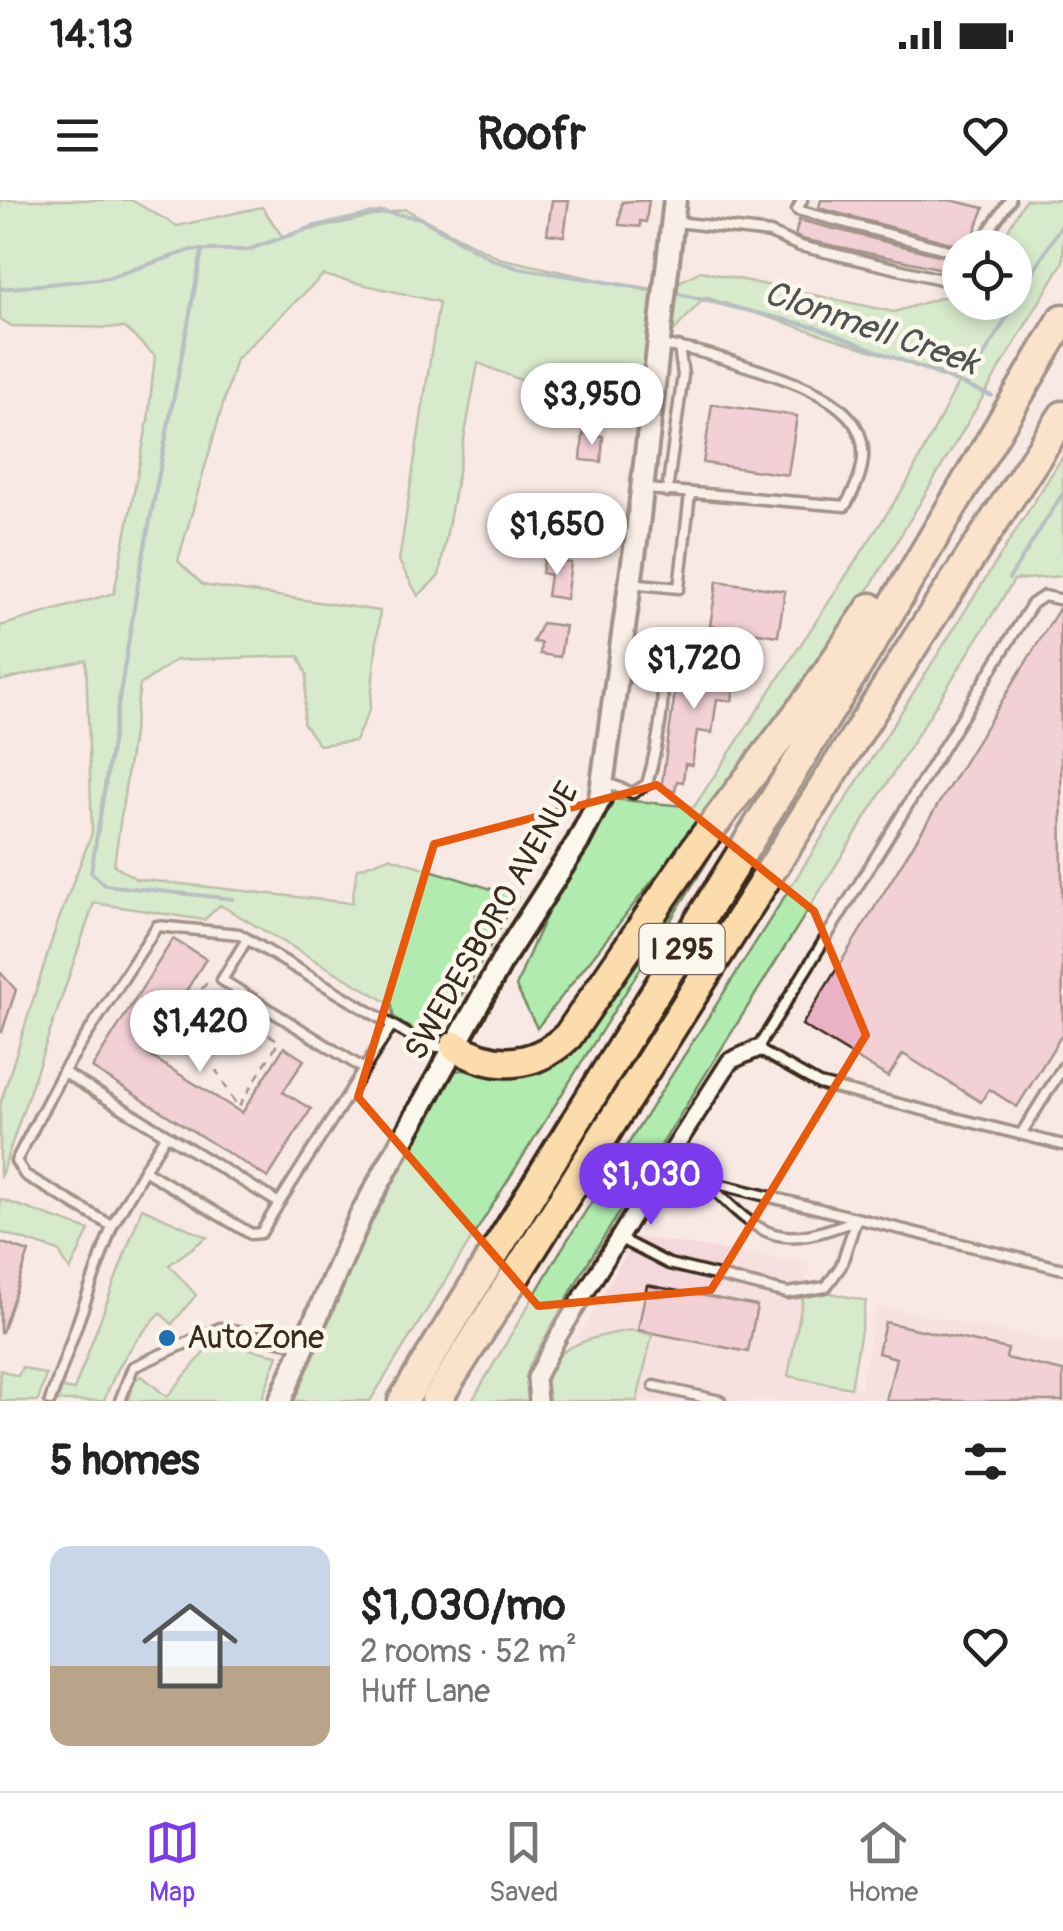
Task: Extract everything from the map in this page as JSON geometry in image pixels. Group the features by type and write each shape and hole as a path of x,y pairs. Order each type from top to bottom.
{"highway":[{"name":"I 295","path":"403,1401 867,650 1063,319"},
{"name":"I 295","path":"436,1401 1063,416"},
{"path":"455,1046 490,1064 518,1062 545,1053 568,1036 698,845 956,495"},
{"path":"454,1401 582,1169"}],"street":[{"name":"SWEDESBORO AVENUE","path":"280,1401 360,1215 524,923 585,832 604,782 642,488 668,346 673,211"},
{"path":"538,1401 536,1378 618,1238 730,1061 757,1049"}],"lane":[{"path":"802,200 797,210 942,248"},
{"path":"989,230 1010,200"},
{"path":"673,211 770,232 800,246 942,279"},
{"path":"667,492 683,375 668,346"},
{"path":"642,488 845,506 856,488 865,445 857,425 837,404 810,387 668,346"},
{"path":"630,583 679,588 690,494"},
{"path":"1063,600 1044,596 1032,604 757,1049 820,1084 1063,1144"},
{"path":"604,782 633,793 648,784 658,747 662,674 654,662 622,646"},
{"path":"112,1226 25,1175 16,1161 63,1072 157,926 239,934 429,1048 455,1046"},
{"path":"247,939 222,980 364,1069"},
{"path":"144,1170 251,1234 261,1233 392,1025"},
{"path":"1021,1134 1063,1067"},
{"path":"63,1072 280,1203"},
{"path":"50,1401 112,1226 166,1134"},
{"path":"661,1170 1063,1269"},
{"path":"707,1182 750,1226 774,1234 810,1238 856,1220"},
{"path":"618,1238 669,1264 788,1293 826,1287 841,1266 856,1220"},
{"path":"120,1401 134,1367 220,1328 302,1346"},
{"path":"654,1386 720,1401"}],"path":[{"path":"151,1051 202,993 210,978"},
{"path":"202,993 279,1041 238,1108 216,1070"},
{"path":"211,1024 223,1006"},
{"path":"165,1035 186,1047"}],"highlighted area":[{"path":"657,785 814,911 866,1035 711,1290 538,1306 358,1097 434,844"}],"shaded area":[{"path":"636,1237 810,1263 789,1376 860,1389 877,1306 1063,1343 1063,1401 637,1401 652,1335 631,1330 576,1341"}],"green space":[{"path":"0,200 131,200 177,226 262,207 282,236 405,209 499,258 657,293 701,271 894,312 942,297 942,320 1029,320 857,609 808,682 537,1028 516,987 559,890 613,799 694,807 907,483 960,379 705,297 650,357 641,428 478,363 439,576 418,596 399,561 439,302 323,275 236,359 178,561 203,585 380,611 370,709 355,741 319,745 303,723 307,675 299,656 176,660 140,685 114,865 136,879 352,903 357,869 389,857 517,897 469,984 434,1034 411,1031 393,1016 392,1005 220,905 204,920 94,903 0,1178 0,1105 56,927 92,833 86,660 0,681 0,626 114,593 148,421 155,356 125,328 12,326 0,319"},
{"path":"1025,200 1063,200 1063,262 1032,314 1032,230 1008,230"},
{"path":"1063,456 1063,576 1014,580 584,1269 529,1366 528,1401 472,1401 558,1255"},
{"path":"718,825 727,830 370,1401 291,1401 352,1255 452,1071 533,1065"},
{"path":"0,1199 89,1230 70,1271 59,1251 0,1232"},
{"path":"142,1208 207,1237 169,1265 196,1295 172,1324 160,1313 150,1324 120,1365 104,1401 57,1401 62,1388 74,1390"},
{"path":"805,1287 866,1301 851,1388 788,1376"},
{"path":"631,1330 652,1335 637,1401 550,1401 547,1383 550,1368 558,1357 584,1341"},
{"path":"213,1342 278,1355 261,1401 129,1401 134,1380 142,1376 167,1397"},
{"path":"22,1367 46,1375 38,1401 0,1401 0,1370 18,1376"}],"building":[{"path":"552,200 569,200 564,236 547,234"},
{"path":"649,200 646,222 640,221 640,227 619,225 622,202"},
{"path":"821,200 950,200 984,208 975,230 942,230 942,241 819,208"},
{"path":"799,220 942,256 942,269 802,239 795,236"},
{"path":"712,404 797,416 788,475 703,463"},
{"path":"583,434 603,436 601,462 581,460"},
{"path":"544,560 571,563 566,599 547,596 550,575 542,573"},
{"path":"717,581 785,591 778,636 710,626"},
{"path":"1060,607 1063,1033 1017,1107 989,1089 981,1102 903,1054 888,1077 802,1025"},
{"path":"542,623 565,626 560,657 540,654 541,643 533,642"},
{"path":"680,658 737,666 732,701 717,699 712,733 697,731 692,765 685,764 683,782 677,781 675,791 661,789"},
{"path":"173,939 206,959 147,1054 242,1113 284,1047 304,1060 283,1092 311,1109 268,1178 92,1068"},
{"path":"0,972 16,990 2,1032 0,1031"},
{"path":"0,1242 29,1252 2,1332 0,1332"},
{"path":"647,1285 757,1306 748,1352 638,1330"},
{"path":"885,1322 1008,1349 1006,1358 1063,1371 1063,1401 886,1401 896,1358 878,1353"}],"waterway":[{"name":"Clonmell Creek","path":"0,289 108,278 191,250 247,250 316,226 382,212 420,218 493,260 518,268 656,290"},
{"path":"966,386 1063,222"},
{"path":"202,251 139,577 91,872 105,885 233,899"},
{"name":"Clonmell Creek","path":"675,293 819,328 992,396"},
{"path":"1009,579 1063,493"}],"place":[{"name":"AutoZone","path":"167,1338"}]}
